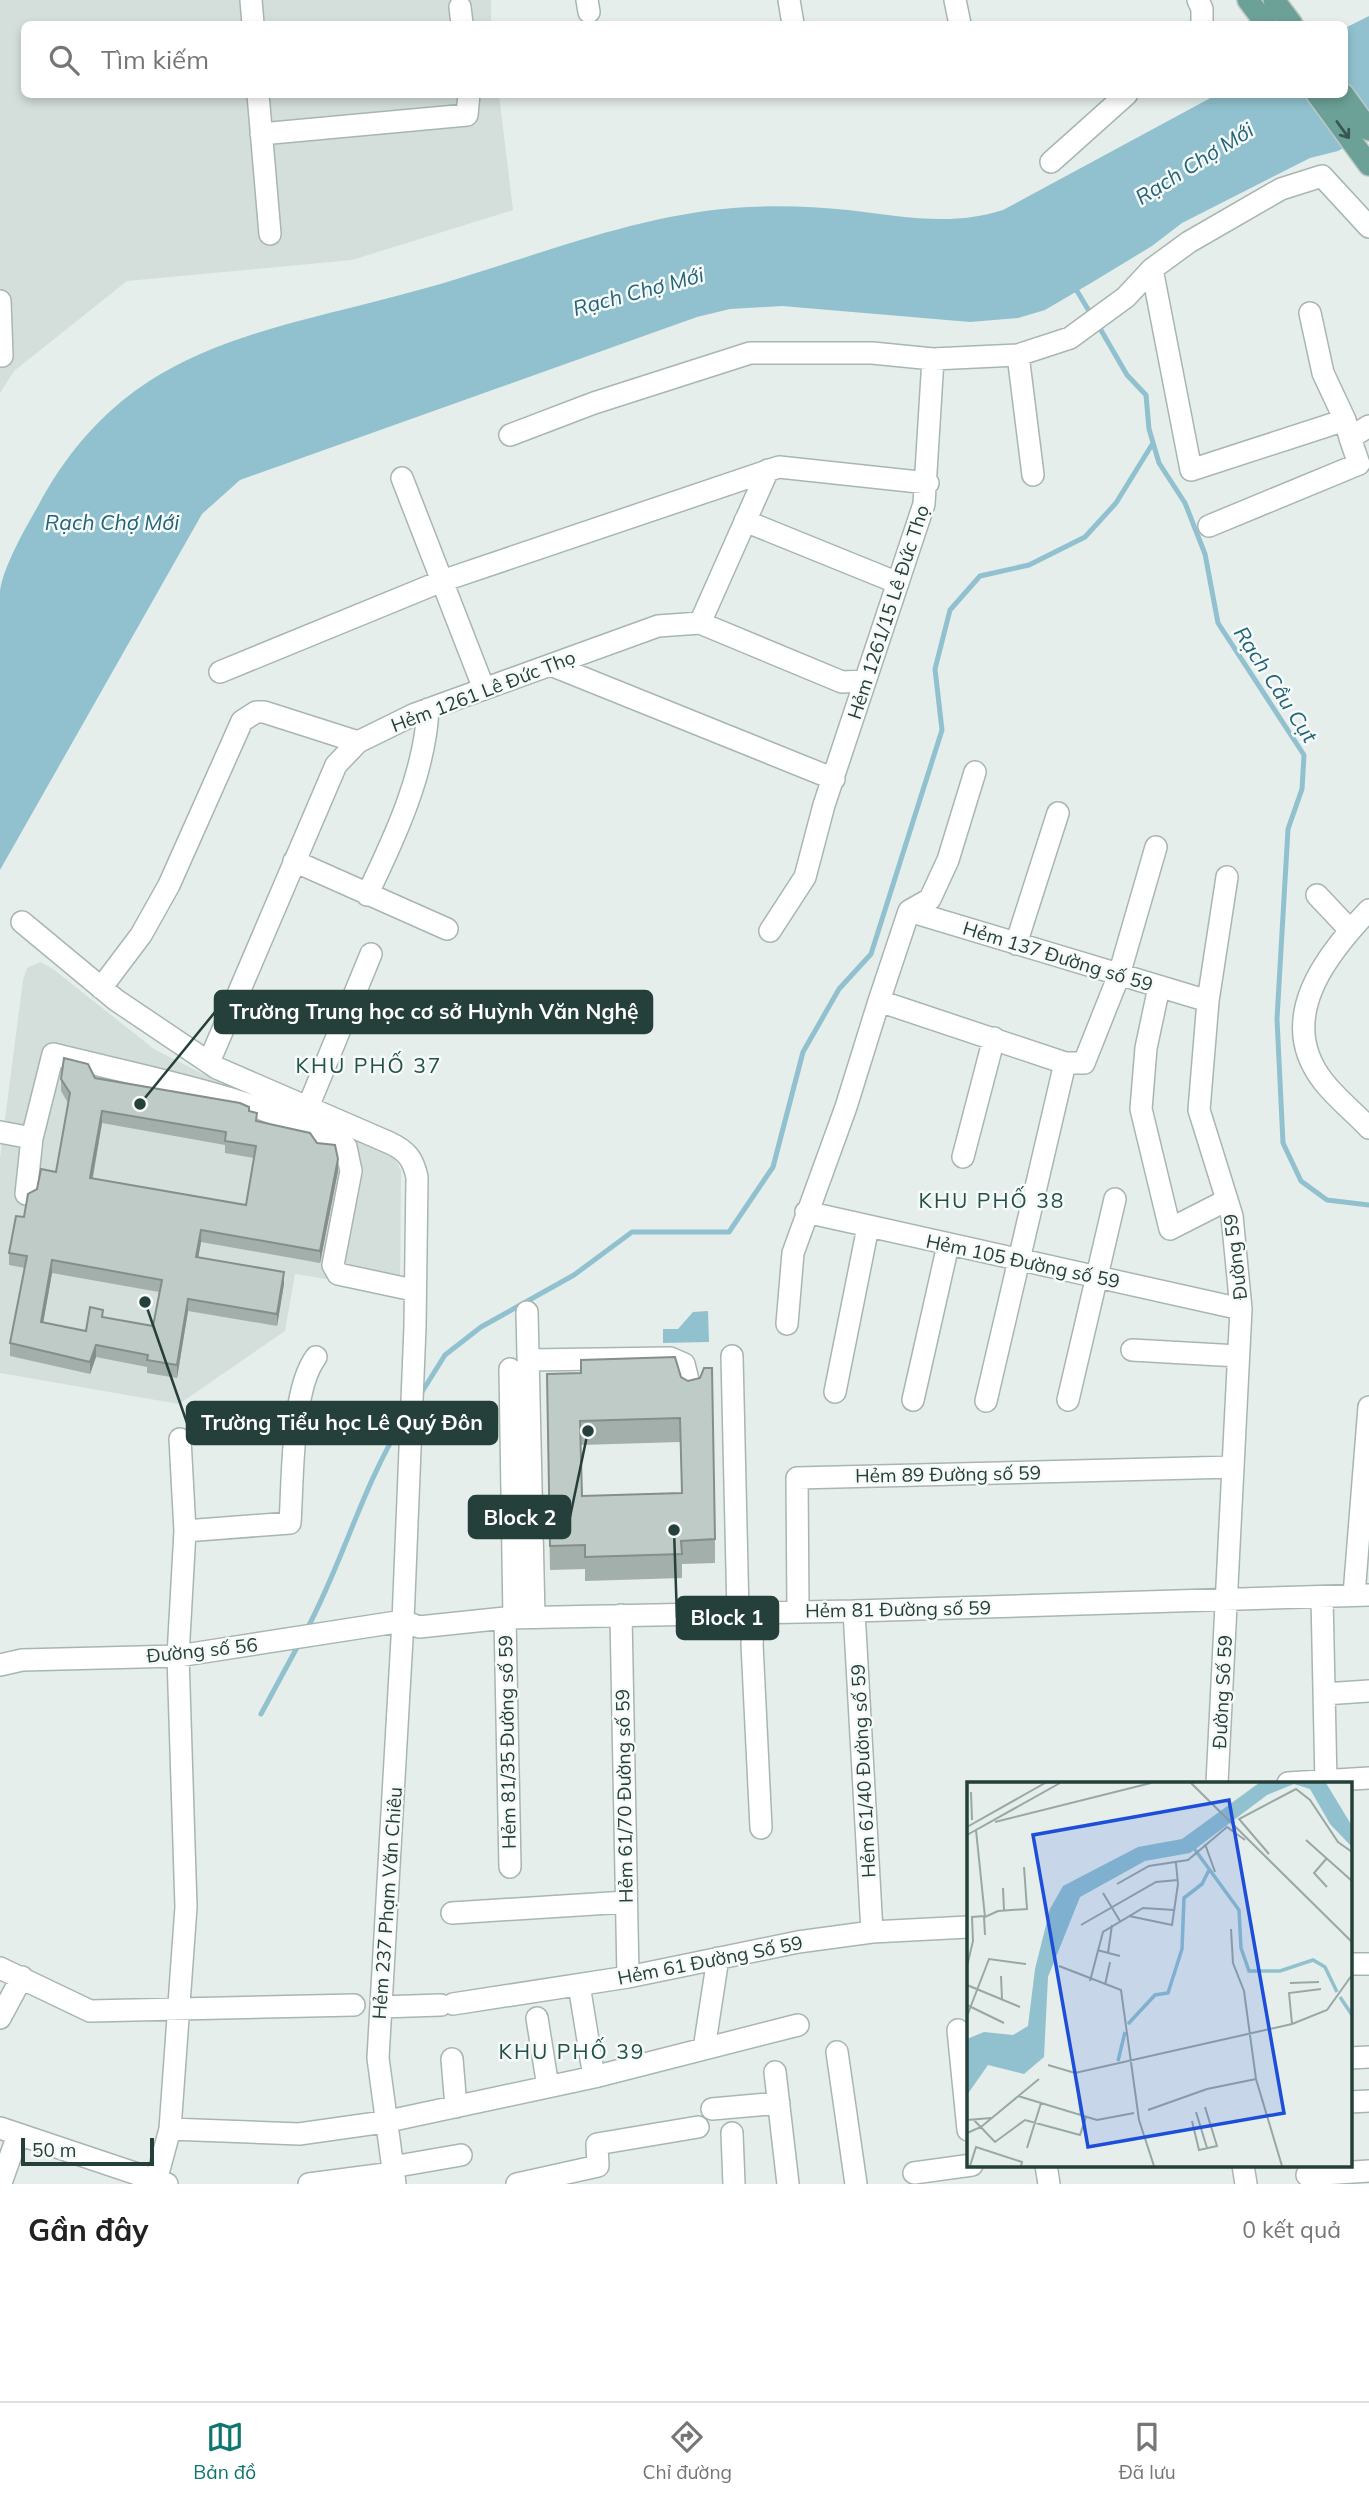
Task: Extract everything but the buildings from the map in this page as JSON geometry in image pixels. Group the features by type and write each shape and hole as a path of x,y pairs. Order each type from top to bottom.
{"main road":[{"path":"1264,8 1287,21"},
{"path":"1320,98 1369,165"},
{"path":"1346,98 1369,130"}],"street":[{"path":"251,0 253,21"},
{"path":"789,0 792,21"},
{"path":"955,0 959,21"},
{"path":"1198,0 1202,9 1202,21"},
{"path":"258,98 270,234"},
{"path":"261,134 467,115 469,98"},
{"path":"1051,162 1123,98"},
{"path":"510,435 594,403 750,353 872,353 933,359 1018,355 1070,338 1126,297 1152,269 1189,242 1281,189 1322,176 1369,227"},
{"path":"1152,269 1191,470 1347,429 1369,426"},
{"path":"0,301 2,356"},
{"path":"1209,526 1359,464 1323,373 1310,313"},
{"path":"1018,355 1033,475"},
{"name":"Hẻm 1261/15 Lê Đức Thọ","path":"770,931 805,877 865,681 924,504 928,483 933,359"},
{"path":"219,672 442,581 779,467 928,483"},
{"path":"700,623 768,470"},
{"path":"402,478 484,689"},
{"path":"745,521 898,583"},
{"name":"Hẻm 1261 Lê Đức Thọ","path":"209,1062 336,765 358,742 428,709 658,626 700,623 842,682 865,681"},
{"path":"551,664 834,779"},
{"path":"367,895 424,752 428,709"},
{"path":"101,988 141,935 169,885 242,721 256,712 264,712 358,742"},
{"path":"787,1324 793,1253 806,1212 846,1107 909,911 930,900 948,860 975,772"},
{"path":"1016,944 1058,813"},
{"path":"879,1001 1065,1063 1084,1063 1119,975 1156,847"},
{"path":"294,861 447,929"},
{"name":"Đường 59","path":"1226,1601 1241,1309 1232,1216 1199,1110 1208,1002 1227,877"},
{"path":"1317,895 1350,930"},
{"path":"1369,910 1333,947 1307,997 1304,1040 1322,1079 1369,1128"},
{"name":"Hẻm 137 Đường số 59","path":"909,911 1208,1002"},
{"name":"Hẻm 237 Phạm Văn Chiêu","path":"22,922 101,988 209,1062 404,1150 413,1161 417,1177 411,1427 403,1621 378,2058 384,2122 394,2175"},
{"path":"308,1107 371,954"},
{"path":"1159,987 1146,1048 1141,1109 1170,1229 1227,1199"},
{"path":"963,1157 994,1038"},
{"path":"26,1194 32,1138 53,1054 248,1102 315,1130 345,1147 351,1171 333,1265 338,1274 413,1290"},
{"path":"986,1401 1065,1063"},
{"path":"0,1132 32,1138"},
{"path":"1068,1400 1115,1199"},
{"name":"Hẻm 105 Đường số 59","path":"806,1212 1241,1309"},
{"path":"835,1392 868,1227"},
{"path":"913,1400 948,1245"},
{"name":"Hẻm 81/35 Đường số 59","path":"510,1867 518,1618 520,1365 527,1312"},
{"path":"1132,1350 1238,1356"},
{"path":"732,1356 746,1612 752,1644 761,1828"},
{"path":"184,1531 290,1523 295,1444 306,1370 316,1357"},
{"path":"520,1365 670,1358 684,1364 691,1392"},
{"path":"1362,1595 1369,1406"},
{"path":"4,2181 9,2131 156,2182 170,2129 186,1908 178,1656 184,1531 180,1439"},
{"name":"Hẻm 89 Đường số 59","path":"798,1611 797,1478 1233,1467"},
{"name":"Hẻm 81 Đường số 59","path":"403,1621 419,1627 518,1618 1226,1601 1362,1595"},
{"path":"1322,1597 1326,1782 1369,1778"},
{"name":"Đường Số 59","path":"1217,1782 1226,1601"},
{"name":"Hẻm 61/40 Đường số 59","path":"855,1611 872,1932"},
{"name":"Hẻm 61/70 Đường số 59","path":"621,1615 628,1977"},
{"name":"Đường số 56","path":"0,1665 22,1660 178,1656 403,1621"},
{"path":"1324,1694 1369,1691"},
{"path":"452,1913 626,1902"},
{"name":"Hẻm 61 Đường Số 59","path":"381,2007 447,2004 579,1985 872,1932 967,1927"},
{"path":"704,2049 718,1958"},
{"path":"0,1968 90,2011 354,2005"},
{"path":"0,2018 22,1977"},
{"path":"579,1985 594,2077"},
{"path":"537,2018 548,2087"},
{"path":"170,2129 299,2134 384,2122 594,2077 798,2025"},
{"path":"958,2030 967,2106"},
{"path":"837,2052 856,2184"},
{"path":"452,2059 456,2107"},
{"path":"775,2072 788,2184"},
{"path":"712,2109 779,2103"},
{"path":"517,2184 598,2166 597,2144 698,2127"},
{"path":"732,2133 734,2184"},
{"path":"309,2184 394,2175 461,2155"},
{"path":"914,2173 967,2166"},
{"path":"1046,2166 1049,2184"},
{"path":"1243,2166 1246,2184"},
{"path":"1307,2175 1369,2171"}],"shaded area":[{"path":"0,0 491,0 491,21 21,21 21,98 499,98 513,210 352,260 127,281 14,371 0,393"},
{"path":"40,962 53,969 154,1049 207,1076 392,1154 401,1170 400,1291 295,1274 285,1331 179,1404 0,1373 0,1158 23,980 27,968"}],"water":[{"name":"Rạch Chợ Mới","path":"1369,16 1369,133 1338,151 1310,158 1182,223 1152,246 1045,310 1018,318 970,322 782,306 730,309 697,317 240,480 202,514 0,870 2,581 27,525 73,452 111,411 153,379 199,355 248,336 454,280 572,242 692,213 790,206 945,219 1003,210 1210,98 1348,98 1348,26"},
{"path":"708,1311 709,1342 663,1343 663,1329 678,1329 693,1312"}],"waterway":[{"name":"Rạch Cầu Cụt","path":"1074,286 1092,316"},
{"name":"Rạch Cầu Cụt","path":"1098,325 1127,375 1146,395 1149,429 1159,463 1185,503 1205,554 1218,623 1304,755 1302,789 1288,829 1277,1019 1283,1143 1301,1181 1327,1200 1369,1205"},
{"path":"420,1395 445,1355 481,1327 574,1275 632,1232 729,1232 773,1167 803,1052 839,989 871,954 942,730 935,669 950,610 980,576 1029,565 1085,537 1116,503 1153,443"},
{"path":"306,1631 376,1472 403,1421"},
{"path":"261,1714 300,1642"}],"place":[{"name":"Trường Trung học cơ sở Huỳnh Văn Nghệ","path":"140,1104"},
{"name":"Trường Tiểu học Lê Quý Đôn","path":"145,1302"},
{"name":"Block 2","path":"588,1431"},
{"name":"Block 1","path":"674,1530"}],"district":[{"name":"KHU PHỐ 37","path":"369,1065"},
{"name":"KHU PHỐ 38","path":"992,1200"},
{"name":"KHU PHỐ 39","path":"572,2051"}]}
